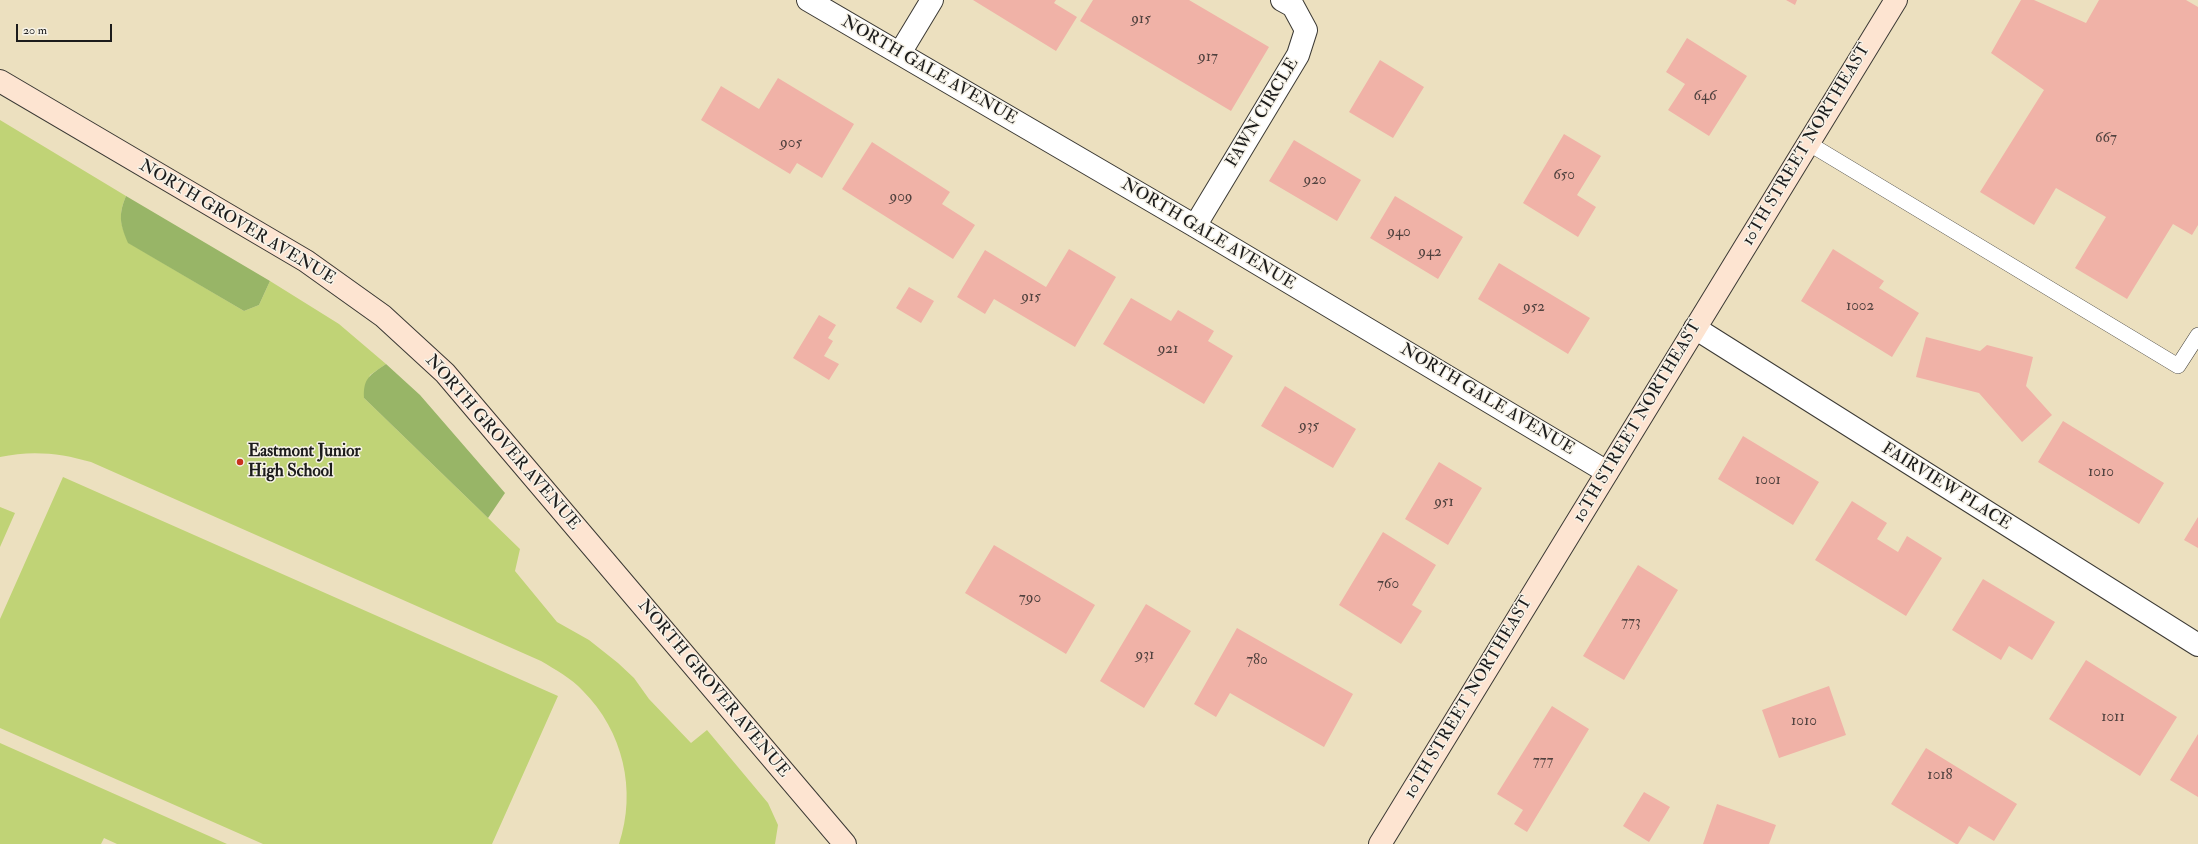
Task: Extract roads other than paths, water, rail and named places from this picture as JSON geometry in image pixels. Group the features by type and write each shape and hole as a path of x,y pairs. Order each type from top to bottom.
{"street":[{"name":"NORTH GALE AVENUE","path":"808,0 1195,226 1607,472"},
{"path":"900,53 932,0"},
{"name":"FAWN CIRCLE","path":"1195,226 1298,55 1306,30 1293,6 1282,0"},
{"name":"10TH STREET NORTHEAST","path":"1380,844 1896,0"},
{"name":"NORTH GROVER AVENUE","path":"0,81 306,261 383,316 445,373 845,844"},
{"name":"FAIRVIEW PLACE","path":"1695,328 2198,645"}],"lane":[{"path":"1808,143 2178,366 2198,335"}],"place":[{"name":"Eastmont Junior High School","path":"240,462"}]}
